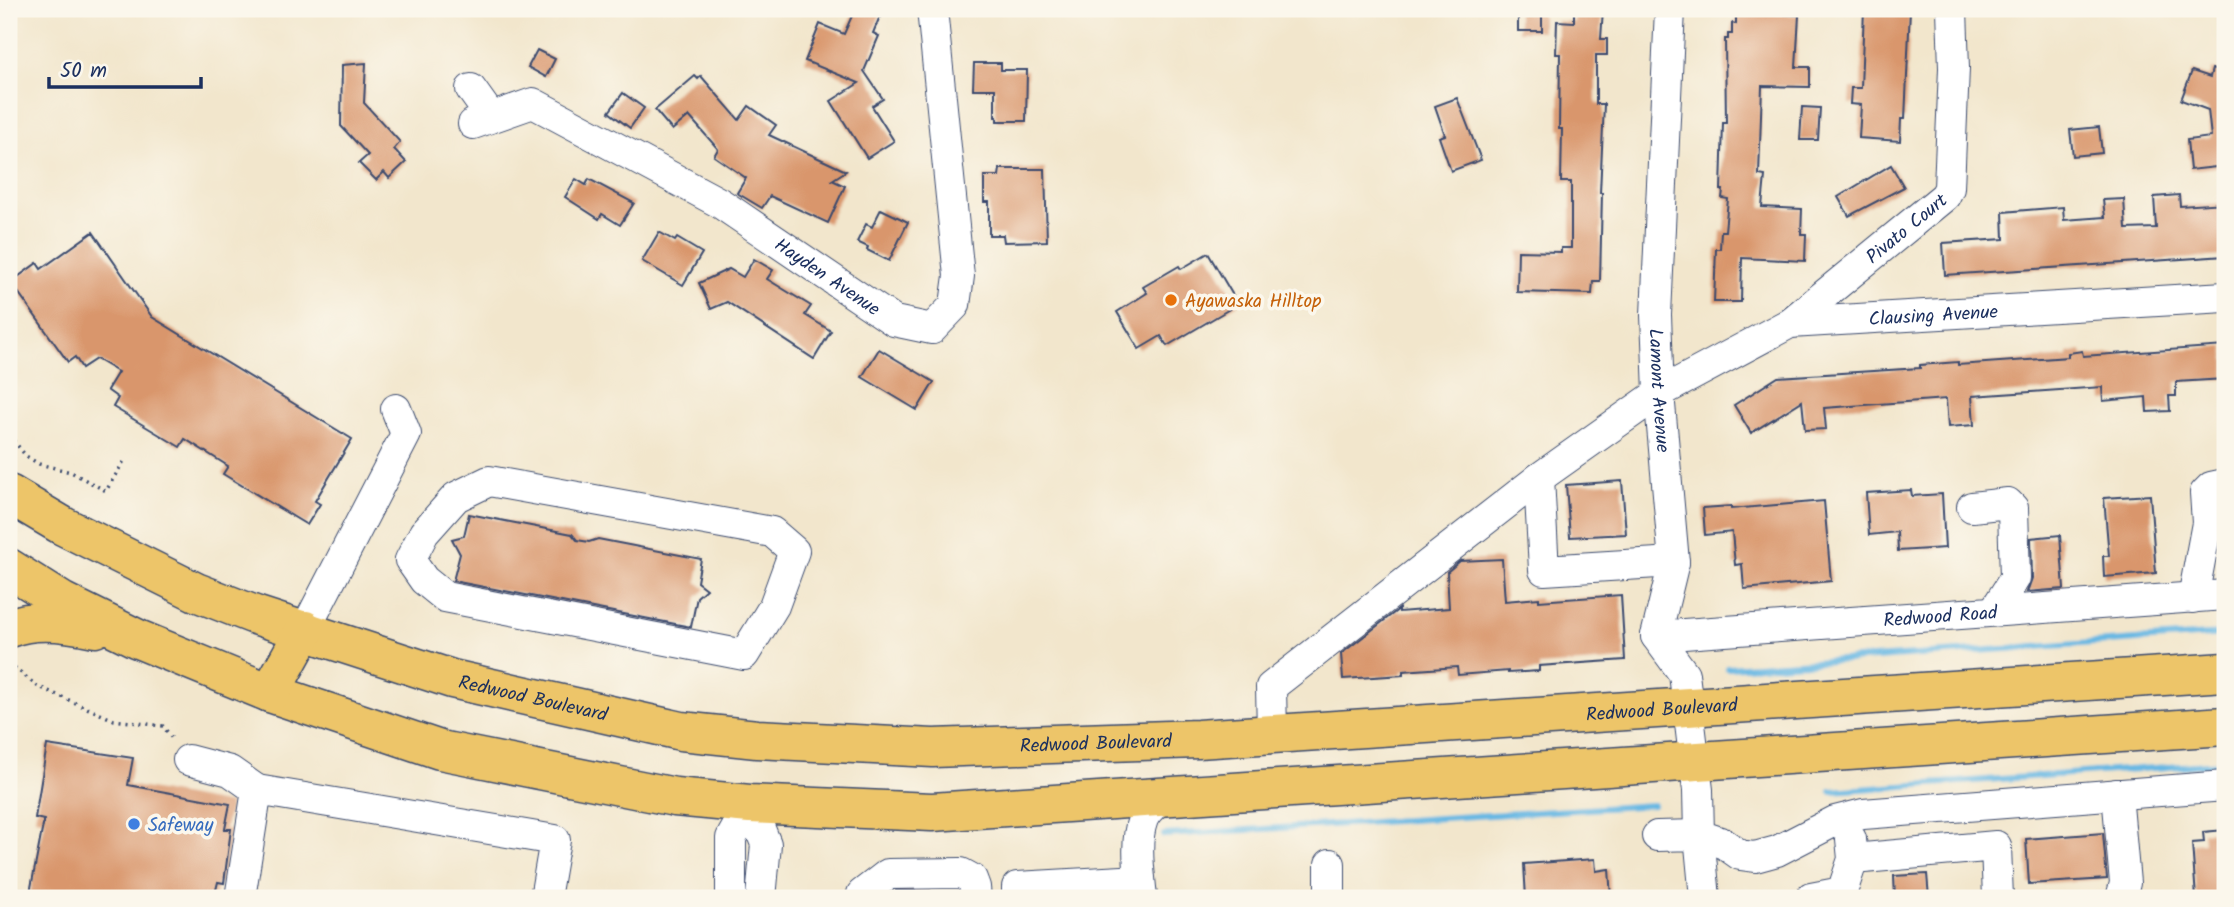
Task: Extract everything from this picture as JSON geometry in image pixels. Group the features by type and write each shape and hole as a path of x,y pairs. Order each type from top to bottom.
{"main road":[{"name":"Redwood Boulevard","path":"9,494 63,526 196,592 255,615 452,679 681,731 745,738 933,748 1198,739 1272,732 2225,672"},
{"path":"9,568 64,602 138,639 270,693 440,750 675,797 750,804 932,812 2225,726"},
{"path":"9,628 20,623 38,621 83,625 138,639"},
{"path":"270,693 305,630"}],"street":[{"name":"Hayden Avenue","path":"471,89 482,120 533,103 720,203 894,321 932,329 954,305 958,276 932,9"},
{"name":"Lamont Avenue","path":"1656,636 1674,562 1659,393 1656,316 1670,9"},
{"name":"Pivato Court","path":"1790,323 1945,196 1949,188 1954,68 1952,10"},
{"name":"Clausing Avenue","path":"1272,732 1271,687 1539,478 1659,393 1790,323 2225,297"},
{"path":"305,630 406,434 396,410"},
{"path":"1539,478 1544,570 1674,562"},
{"path":"489,481 772,532 794,551 774,606 744,655 445,597 424,580 410,560 424,533 456,497 489,481"},
{"path":"2175,594 2207,523 2204,493 2211,487 2225,484"},
{"path":"1972,507 2008,503 2013,508 2015,578 1994,611"},
{"name":"Redwood Road","path":"1656,636 1994,611 2079,600 2175,594 2225,596"},
{"path":"1656,636 1684,674 1695,760 1704,898"},
{"path":"188,760 230,771 257,790 555,840 545,898"},
{"path":"1657,836 1699,835 1723,843 1740,855 1755,857 1777,851 1835,821 1863,814 1939,806 2225,786"},
{"path":"240,898 257,790"},
{"path":"2117,794 2126,883 2121,898"},
{"path":"1017,898 1017,887 1141,889 1139,839 1143,820 1147,811 1161,798"},
{"path":"731,898 731,838 750,804"},
{"path":"750,804 766,844 761,898"},
{"path":"1826,897 1842,892 1853,859 1849,818"},
{"path":"1853,859 1996,846 1998,898"},
{"path":"1329,898 1330,864"},
{"path":"862,894 888,874 961,873 972,879 976,898"}],"path":[{"path":"9,435 26,456 39,464 79,475 106,491 124,461"},
{"path":"9,663 37,685 114,720 163,726 188,760"}],"building":[{"path":"855,9 883,9 873,33 879,36 864,71 883,99 872,106 894,141 867,158 831,101 859,83 805,61 820,24 844,34"},
{"path":"1518,9 1542,9 1542,31 1518,31"},
{"path":"1574,9 1603,9 1601,39 1607,39 1607,55 1596,55 1596,104 1604,104 1600,281 1593,281 1592,294 1517,292 1518,251 1561,252 1561,248 1571,248 1571,182 1561,182 1560,54 1556,54 1557,21 1574,22"},
{"path":"1864,9 1910,9 1905,119 1901,119 1900,141 1859,138 1861,105 1850,104 1851,88 1861,88"},
{"path":"1736,11 1799,15 1796,67 1810,67 1810,87 1762,86 1759,175 1765,176 1762,207 1802,209 1801,234 1806,234 1805,261 1742,258 1741,302 1714,302 1716,249 1720,249 1721,231 1725,231 1728,199 1722,198 1721,190 1723,123 1726,123 1725,39 1728,39 1728,34 1732,34 1732,23 1736,24"},
{"path":"537,50 555,59 546,77 528,67"},
{"path":"366,63 364,103 400,142 394,149 406,162 389,178 384,172 376,180 359,163 368,155 341,126 342,65"},
{"path":"974,63 1001,63 1001,70 1027,70 1026,121 997,121 995,89 973,89"},
{"path":"2212,69 2225,74 2225,166 2190,170 2187,140 2211,137 2208,110 2181,100 2192,71 2210,77"},
{"path":"695,76 698,79 701,76 739,120 749,106 776,125 769,135 846,171 832,180 845,186 828,223 770,196 762,208 737,193 746,178 714,156 718,149 689,116 672,130 655,110"},
{"path":"623,93 644,108 630,128 609,112"},
{"path":"1457,98 1481,160 1451,171 1439,137 1445,135 1435,106"},
{"path":"1802,107 1820,108 1818,140 1800,140"},
{"path":"2099,127 2102,153 2073,156 2070,130"},
{"path":"1891,165 1904,187 1849,216 1838,197"},
{"path":"1000,169 1045,169 1047,241 1004,242 1003,235 989,235 989,202 984,202 984,176 999,176"},
{"path":"576,179 586,185 589,179 634,203 620,225 602,214 599,219 565,197"},
{"path":"2179,195 2180,206 2225,203 2225,256 1945,275 1943,243 2004,239 2003,212 2063,207 2064,220 2105,217 2103,200 2124,199 2126,229 2156,228 2154,197"},
{"path":"881,209 908,222 889,261 857,242 866,224 872,227"},
{"path":"93,232 152,317 352,439 315,501 320,504 307,525 223,474 228,466 185,439 180,447 113,407 118,398 107,390 118,372 96,359 82,368 75,357 68,362 11,282 37,263 41,269"},
{"path":"659,232 675,241 677,238 702,253 683,285 642,261"},
{"path":"1208,253 1238,304 1167,346 1161,336 1139,349 1117,312 1147,293 1143,287"},
{"path":"754,259 773,270 767,279 811,306 805,315 831,331 814,359 727,302 711,309 699,283 729,269 743,277"},
{"path":"2225,346 2225,379 2176,382 2176,396 2169,396 2170,411 2147,412 2146,397 2103,401 2102,387 1972,396 1974,425 1948,427 1946,399 1824,408 1826,429 1805,430 1802,401 1751,433 1734,405 1778,377 1920,368 1920,365 1958,362 1958,365 2068,357 2068,353 2082,351 2083,356"},
{"path":"879,349 934,382 917,410 862,377"},
{"path":"1622,481 1626,534 1570,537 1566,485"},
{"path":"1911,490 1912,496 1942,494 1945,548 1898,551 1897,532 1869,535 1866,493"},
{"path":"2150,495 2156,573 2104,577 2103,556 2109,556 2104,498"},
{"path":"1824,501 1831,581 1744,589 1742,564 1735,565 1732,532 1705,535 1703,508 1731,506 1731,509"},
{"path":"469,514 572,534 577,540 589,542 598,539 701,559 697,582 706,589 697,597 691,627 453,581 460,554 452,539 464,536"},
{"path":"2060,535 2064,589 2027,592 2032,578 2031,538"},
{"path":"1502,559 1505,601 1621,595 1625,660 1539,666 1539,671 1458,675 1457,667 1403,671 1403,675 1343,679 1341,654 1399,609 1399,612 1449,608 1447,572 1460,561"},
{"name":"Safeway","path":"47,745 133,758 128,785 230,804 225,829 231,829 224,883 218,882 214,898 29,898 44,820 35,818"},
{"path":"2225,830 2225,898 2196,898 2192,843 2204,842 2203,832"},
{"path":"2103,833 2107,879 2029,884 2026,839"},
{"path":"1595,859 1596,871 1609,869 1611,898 1526,898 1524,864"},
{"path":"1927,874 1929,898 1895,898 1894,876"},
{"path":"896,891 930,891 930,898 896,898"}],"waterway":[{"path":"1728,668 2225,634"},
{"path":"1831,791 2225,763"},
{"path":"1164,835 1653,805"}],"place":[{"name":"Ayawaska Hilltop","path":"1171,300"},
{"name":"Safeway","path":"134,824"}]}
